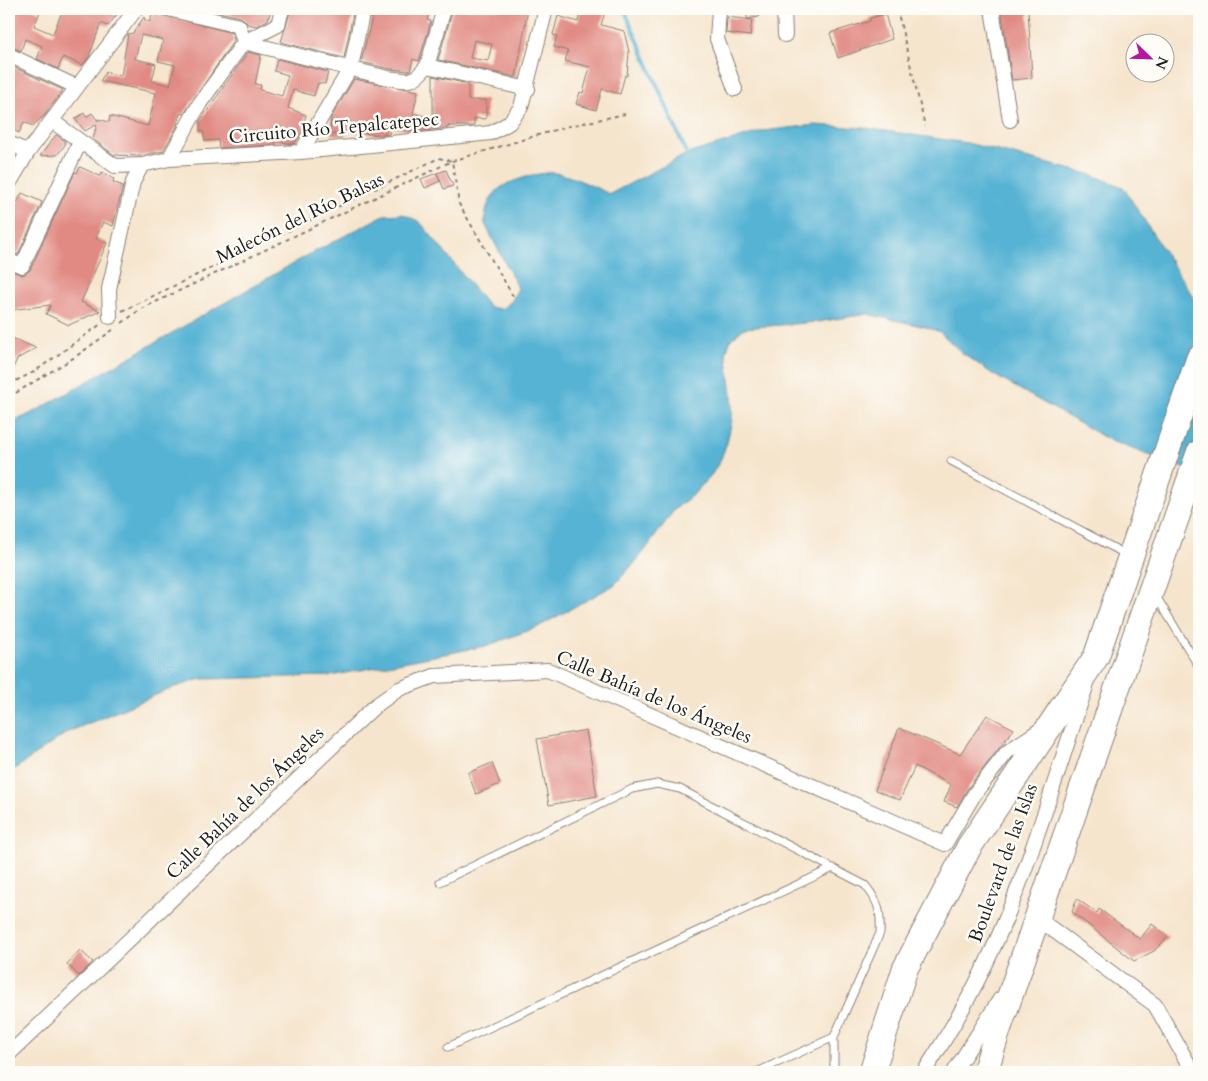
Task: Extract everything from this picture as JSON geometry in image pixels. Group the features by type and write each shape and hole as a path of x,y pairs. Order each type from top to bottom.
{"highway":[{"path":"872,1072 906,969 969,847 1096,657 1199,358"},
{"path":"986,1072 996,1033 1020,969 1199,453"}],"street":[{"path":"9,184 28,152 136,9"},
{"path":"168,9 239,26 244,42"},
{"path":"169,159 200,103 244,42 278,25 282,9"},
{"path":"301,152 350,67 363,9"},
{"path":"244,42 407,81 416,79 427,66 444,9"},
{"name":"Circuito Río Tepalcatepec","path":"52,121 115,166 142,165 169,159 301,152 491,133 509,123 522,106 528,89 546,9"},
{"path":"719,9 717,39 735,89"},
{"path":"784,9 785,35"},
{"path":"992,9 1010,120"},
{"path":"9,55 77,87"},
{"path":"427,66 528,89"},
{"path":"9,261 22,266 80,142"},
{"path":"9,143 28,152"},
{"path":"110,317 109,289 133,182 142,165"},
{"name":"Boulevard de las Islas","path":"924,1072 963,1007 996,942 1023,871 1096,657"},
{"name":"Calle Bahía de los Ángeles","path":"9,1054 374,706 398,689 434,676 548,670 945,844 975,793 1007,752 1054,720"},
{"path":"1037,918 1155,1005 1193,1072"},
{"path":"954,1072 1020,969"}],"lane":[{"path":"950,461 1131,557"},
{"path":"1152,590 1199,667"},
{"path":"440,882 632,789 657,784 680,789 865,885 877,900 880,916 880,933 834,1037 834,1072"},
{"path":"448,1047 833,868"},
{"path":"757,1072 834,1037"}],"path":[{"path":"897,9 924,126"},
{"name":"Malecón del Río Balsas","path":"9,397 75,357 141,309 452,161 566,127 625,114"},
{"path":"9,384 34,372 110,317 439,158 452,161 459,204 513,296"}],"water":[{"path":"814,125 865,128 967,143 1092,175 1123,187 1199,306 1199,474 1111,441 994,375 961,352 940,332 926,327 867,314 817,322 744,328 731,339 726,352 732,394 732,419 727,443 720,461 712,474 695,493 675,509 640,557 614,585 538,627 486,646 330,676 201,679 175,687 68,732 9,773 9,424 36,411 301,259 384,215 403,214 420,222 489,307 501,309 512,301 518,288 485,224 485,219 490,200 495,192 503,186 534,175 555,173 575,179 610,194 687,154 763,131"}],"building":[{"path":"10,9 33,9 40,12 34,26 53,34 63,9 121,9 108,26 101,23 89,57 82,65 63,57 58,69 37,59 42,46 25,39 21,51 9,46"},
{"path":"205,9 271,9 268,20 256,26 248,24 241,17"},
{"path":"291,9 354,9 344,58 281,42"},
{"path":"374,9 430,9 427,20 431,21 419,61 413,59 410,71 390,69 361,62"},
{"path":"453,9 528,9 516,77 438,60","holes":["474,40 492,44 488,61 470,58"]},
{"path":"581,9 606,9 601,25 624,31 629,52 627,76 625,75 620,94 602,89 596,110 576,104 580,92 583,93 590,67 565,61 568,51 554,47 557,36 553,35 558,16 578,22"},
{"path":"747,9 760,9 759,17 747,19"},
{"path":"1001,9 1028,9 1032,78 1012,80"},
{"path":"153,12 232,33 234,40 184,114 180,113 177,127 163,151 141,156 114,155 93,139 97,124 85,131 75,119 84,113 86,117 92,113 98,121 98,119 109,122 110,116 148,126 156,93 100,81 106,72 121,76 128,34 133,33 144,17 145,20 150,22","holes":["141,35 163,40 158,61 175,65 170,85 152,81 156,64 135,59"]},
{"path":"885,14 892,39 838,58 830,33 870,21 870,18"},
{"path":"727,17 752,20 750,36 726,33"},
{"path":"248,52 261,55 255,84 261,85 260,90 282,96 288,75 274,71 277,59 328,72 325,84 318,83 314,96 293,90 288,108 306,115 303,126 306,127 294,144 275,141 275,145 219,148 218,140 205,141 203,131 200,131 200,121"},
{"path":"9,65 63,90 45,115 33,126 24,122 19,133 9,128"},
{"path":"433,76 468,84 468,100 486,100 486,119 474,118 474,126 448,126 448,128 417,132 391,127 389,134 379,135 346,131 345,136 330,134 331,118 354,79 418,91 413,114 433,118"},
{"path":"56,135 65,141 65,145 57,155 40,156"},
{"path":"80,167 100,176 102,172 114,179 113,182 123,186 113,226 103,222 96,238 107,243 81,302 100,311 69,325 46,314 51,305 9,310 9,270 23,275 30,270 75,172 77,173"},
{"path":"446,170 453,186 444,189 437,173"},
{"path":"437,173 440,181 425,188 421,179"},
{"path":"22,193 42,202 18,255 9,252 9,227 15,212 9,209 13,201 17,203"},
{"path":"9,337 36,348 17,359 9,378"},
{"path":"987,715 1014,729 968,788 957,807 944,802 951,785 915,766 900,800 875,790 899,728 960,754"},
{"path":"586,730 597,796 549,805 537,739"},
{"path":"492,763 500,784 476,794 468,773"},
{"path":"1077,899 1097,913 1099,909 1140,939 1152,924 1168,937 1154,951 1134,961 1072,912"},
{"path":"80,950 93,962 79,976 67,964"}],"waterway":[{"path":"624,9 687,154 687,158"}]}
